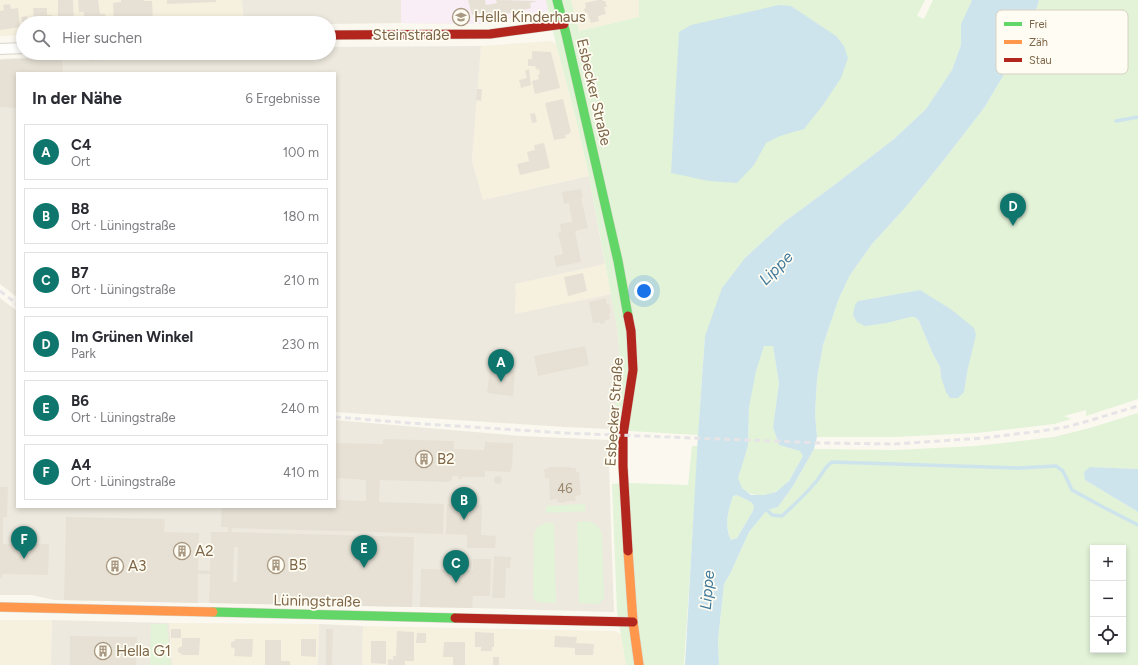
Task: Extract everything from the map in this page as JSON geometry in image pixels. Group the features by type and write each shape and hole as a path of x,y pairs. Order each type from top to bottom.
{"street":[{"name":"Esbecker Straße","path":"557,0 564,24 618,261 631,331 633,370 623,435 623,451 633,622 639,665"},
{"name":"Steinstraße","path":"336,35 490,34 564,24"},
{"path":"0,49 16,48"},
{"name":"Lüningstraße","path":"0,607 633,622"}],"shaded area":[{"path":"0,0 242,0 243,16 16,16 16,35 0,36"},
{"path":"242,0 546,0 548,11 487,24 336,24 336,16 243,16"},
{"name":"Hella Kinderhaus","path":"401,0 546,0 548,11 487,24 401,23"},
{"path":"571,0 639,0 639,17 579,31"},
{"path":"551,41 556,44 575,115 589,176 483,200 472,161 481,46"},
{"path":"481,46 472,161 483,200 589,176 605,264 515,284 515,314 611,294 620,356 618,388 612,429 336,412 336,72 16,72 16,296 0,284 0,59 336,60 336,47"},
{"path":"605,264 611,294 515,315 515,284"},
{"path":"0,298 16,310 16,508 336,508 336,420 521,436 609,440 614,612 54,600 32,595 0,595"},
{"path":"0,620 52,620 51,665 0,665"},
{"path":"52,620 169,623 172,665 51,665"},
{"path":"169,623 319,624 318,665 172,665"},
{"path":"319,624 363,626 362,665 318,665"},
{"path":"363,626 615,631 621,634 626,665 362,665"}],"green space":[{"path":"546,0 571,0 579,31 639,17 639,0 925,0 917,16 924,19 933,0 972,0 961,24 961,45 952,70 926,109 894,139 784,222 745,258 705,336 698,435 612,429 618,388 620,356 617,327 589,176"},
{"path":"1039,0 1138,0 1138,399 1086,416 1086,410 1064,416 1071,419 1054,424 976,433 894,437 817,437 815,414 817,379 823,345 839,298 850,275 872,244 904,209 984,108 1004,74 1128,74 1128,10 1036,10","holes":["920,290 968,368 964,392 941,377 940,367 919,321 915,317 910,316 887,323 858,301"]},
{"path":"764,346 773,346 779,383 773,427 779,445 801,451 803,456 793,475 784,486 772,493 760,495 752,494 742,488 738,477 748,445 749,408 752,384"},
{"path":"1138,413 1138,469 1090,467 1085,480 1138,512 1138,665 719,665 718,640 724,584 749,532 767,510 778,507 793,486 814,449 896,450 976,446 1054,437 1090,428"},
{"path":"692,446 698,446 698,452 684,665 626,665 617,611 612,484 688,485"},
{"path":"737,495 751,502 754,506 753,511 737,538 731,540 727,524 733,496"},
{"path":"585,504 585,511 546,513 546,506"},
{"path":"587,521 596,525 602,533 604,598 599,604 579,603 577,522"},
{"path":"546,523 554,523 556,603 538,602 533,598 534,535 537,528"},
{"path":"151,624 167,624 171,665 150,665"}],"water":[{"name":"Lippe","path":"972,0 1039,0 1036,10 996,10 996,74 1004,74 984,108 904,209 872,244 850,275 839,298 823,345 817,379 815,414 817,437 814,449 793,486 778,507 767,510 749,532 724,584 718,640 719,665 685,665 705,336 722,288 745,258 784,222 894,139 926,109 952,70 961,45 961,24","holes":["764,346 773,346 779,383 773,427 779,445 800,451 803,456 789,481 776,492 764,495 751,495 742,488 738,478 748,446 749,407 756,371","737,495 751,502 754,506 753,511 737,538 731,540 727,524 733,496"]},
{"path":"779,5 791,6 836,36 844,46 848,58 841,78 823,105 804,129 780,136 766,143 754,165 737,183 709,181 671,173 679,32 691,25"},
{"path":"920,290 952,310 974,328 976,335 964,392 958,398 950,398 946,392 941,377 940,367 919,321 915,317 865,326 857,322 853,315 855,305 858,301"},
{"path":"1090,467 1138,469 1138,512 1085,480 1084,472"}],"building":[{"path":"58,0 73,0 74,16 58,16"},
{"path":"78,0 98,0 100,14 105,14 105,16 84,16 84,12 79,12"},
{"path":"121,0 152,1 153,16 114,16 113,3 121,2"},
{"path":"167,0 216,0 216,2 167,4"},
{"path":"468,0 485,0 486,5 497,3 496,0 538,1 530,3 531,8 484,19 482,13 472,15"},
{"path":"598,0 605,1 607,7 604,7 606,14 598,16 599,21 591,23 587,12 585,13 585,3"},
{"path":"10,4 11,9 18,8 19,16 16,16 16,28 0,30 0,11 4,10 3,5"},
{"path":"33,8 47,8 47,15 52,16 34,16"},
{"path":"532,51 551,52 560,88 535,94 532,81 539,79 538,75 540,74 539,69 537,70 535,66 528,66 528,59 532,59"},
{"path":"0,60 62,60 63,72 16,72 16,108 0,107"},
{"path":"529,69 531,85 521,88 519,80 527,78 525,71"},
{"path":"477,89 482,89 481,101 476,100"},
{"path":"563,99 571,132 565,135 566,138 554,140 545,103"},
{"path":"535,113 537,122 532,123 530,114"},
{"path":"544,143 550,168 520,175 517,164 529,161 527,152 535,150 534,145"},
{"path":"581,189 583,197 581,198 588,228 575,231 581,262 556,267 554,256 563,254 558,233 561,232 560,224 572,222 569,203 564,204 562,192"},
{"path":"583,273 587,291 568,296 564,277"},
{"path":"606,298 607,305 609,304 611,313 609,313 610,319 604,321 605,323 593,323 589,302"},
{"path":"585,346 589,365 538,376 534,356"},
{"path":"490,368 515,371 513,396 487,393"},
{"path":"383,439 454,441 454,449 484,450 485,442 513,443 512,467 510,472 485,471 485,477 462,477 462,479 458,479 458,476 452,476 452,480 448,482 380,480 379,502 444,504 443,534 232,528 231,532 414,537 412,607 209,603 210,574 198,574 198,603 64,600 66,517 165,519 164,532 199,533 198,570 210,571 211,532 228,532 228,527 221,527 222,508 336,508 336,443 383,444","holes":["337,478 366,480 366,501 337,500","234,547 238,547 237,582 233,582"]},
{"path":"548,467 576,468 576,472 579,472 581,495 575,496 576,501 568,501 563,503 557,502 557,499 550,500 549,478 545,479 544,469 549,469"},
{"path":"496,476 500,476 502,480 500,484 496,484 494,482 494,478"},
{"path":"0,487 8,487 7,517 3,517 3,544 49,544 48,575 2,574 2,578 0,578"},
{"path":"447,504 482,505 481,535 496,536 495,548 467,548 467,535 446,534"},
{"path":"494,556 511,557 510,568 506,568 505,598 492,598"},
{"path":"473,559 491,559 490,596 473,596 472,608 420,607 421,569 473,570"},
{"path":"171,629 181,629 181,638 171,638"},
{"path":"326,629 333,629 332,665 326,665"},
{"path":"397,631 414,632 414,661 405,661 405,665 388,665 388,659 393,660 393,656 396,656"},
{"path":"475,632 494,633 494,647 492,647 492,651 481,651 481,647 475,647"},
{"path":"417,633 426,633 426,643 416,643"},
{"name":"Hella G1","path":"70,636 137,637 136,665 70,665"},
{"path":"555,636 577,637 576,643 594,644 593,655 575,655 575,648 554,647"},
{"path":"182,638 200,638 199,655 181,655 182,654 178,652 178,648 182,646"},
{"path":"235,639 253,639 252,657 234,656 235,649 231,647 231,642 235,641"},
{"path":"301,639 316,639 316,657 301,656"},
{"path":"265,640 281,640 281,661 290,661 290,665 265,665"},
{"path":"371,641 386,641 386,664 371,663"},
{"path":"444,642 465,642 465,665 453,665 453,657 443,657"},
{"path":"493,657 499,657 499,665 493,665"}],"waterway":[{"path":"1116,121 1138,117"},
{"path":"767,510 772,515 782,516 806,493 832,462 1019,468 1056,466 1063,471 1072,490 1138,525"}],"railway":[{"path":"0,291 16,303"},
{"path":"336,417 564,433 823,443 894,444 984,438 1041,431 1066,427 1138,406"}],"traffic: fast":[{"path":"557,0 618,261 628,316"},
{"path":"213,612 455,618"}],"traffic: slow":[{"path":"628,551 633,622 639,665"},
{"path":"0,607 213,612"}],"traffic: jam":[{"path":"336,35 490,34 564,24"},
{"path":"628,316 631,331 633,370 623,435 623,466 628,551"},
{"path":"455,618 633,622"}],"place":[{"name":"Hella Kinderhaus","path":"461,17"},
{"name":"Im Grünen Winkel","path":"1013,226"},
{"name":"C4","path":"501,382"},
{"name":"B2","path":"424,459"},
{"name":"B8","path":"464,520"},
{"name":"A2","path":"182,551"},
{"name":"A4","path":"24,559"},
{"name":"B5","path":"276,565"},
{"name":"A3","path":"115,566"},
{"name":"B6","path":"364,568"},
{"name":"B7","path":"456,583"},
{"name":"Hella G1","path":"103,651"}]}
